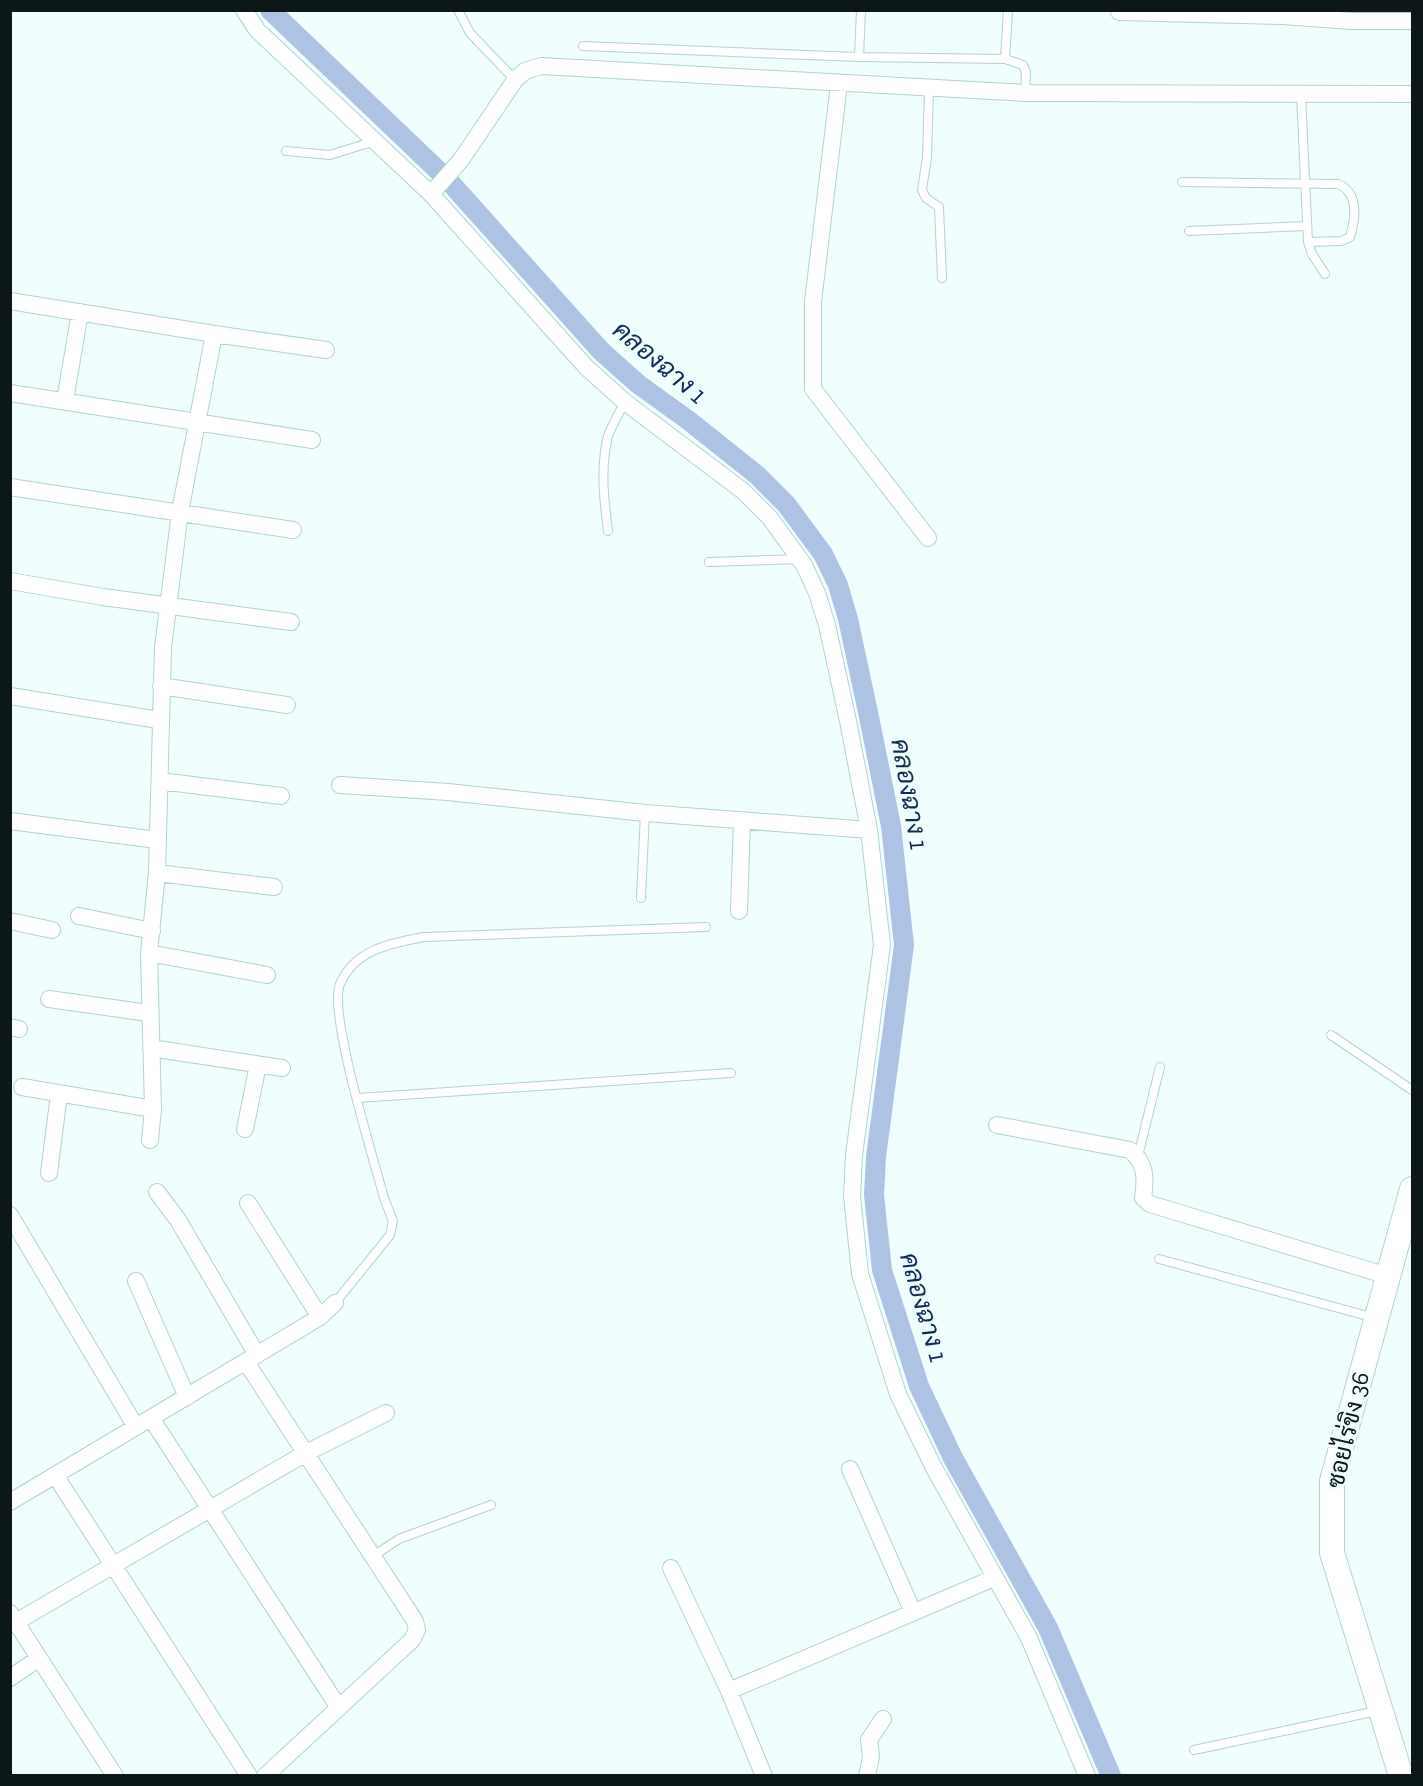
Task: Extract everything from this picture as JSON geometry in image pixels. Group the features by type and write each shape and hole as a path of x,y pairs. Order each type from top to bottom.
{"street":[{"path":"244,10 257,30 375,141 435,190 586,366 625,402 743,491 770,518 801,559 817,593 827,625 869,830 882,945 854,1155 852,1196 860,1274 898,1394 934,1468 1029,1638 1086,1776"},
{"path":"1119,12 1283,16 1351,21 1413,21"},
{"path":"435,190 461,160 515,80 525,71 541,66 929,90 1025,93 1413,94"},
{"path":"839,84 813,302 813,389 928,537"},
{"path":"10,301 326,350"},
{"path":"65,400 80,312"},
{"path":"150,1140 153,1109 152,1048 148,1013 149,953 157,873 159,720 163,647 180,512 214,334"},
{"path":"10,393 312,440"},
{"path":"10,487 293,530"},
{"path":"10,581 103,597 170,604 291,622"},
{"path":"161,687 287,705"},
{"path":"10,696 159,720"},
{"path":"160,781 281,796"},
{"path":"340,785 448,792 645,813 869,830"},
{"path":"10,820 157,840"},
{"path":"739,911 742,821"},
{"path":"157,873 274,887"},
{"path":"79,916 152,931"},
{"path":"10,921 52,930"},
{"path":"149,953 267,975"},
{"path":"49,999 148,1013"},
{"path":"152,1048 282,1068"},
{"path":"245,1129 258,1065"},
{"path":"22,1087 153,1109"},
{"path":"49,1173 59,1094"},
{"path":"997,1125 1130,1150 1138,1156 1146,1178 1143,1198 1150,1204 1388,1276"},
{"name":"ซอยไร่ขิง 36","path":"1401,1776 1332,1553 1330,1527 1332,1481 1413,1189"},
{"path":"157,1192 178,1220 251,1358 306,1453 415,1621 417,1630 412,1640 265,1776"},
{"path":"248,1203 320,1317"},
{"path":"10,1215 135,1427"},
{"path":"136,1281 187,1397"},
{"path":"10,1502 320,1317 335,1303"},
{"path":"115,1776 13,1618 112,1565 306,1453 386,1413"},
{"path":"151,1418 339,1708"},
{"path":"850,1469 913,1612"},
{"path":"55,1475 249,1776"},
{"path":"671,1568 729,1691 764,1776"},
{"path":"729,1691 994,1578"},
{"path":"10,1678 38,1659"},
{"path":"867,1776 871,1757 869,1740 883,1719"}],"lane":[{"path":"458,10 470,33 515,80"},
{"path":"859,57 861,10"},
{"path":"1005,59 1008,10"},
{"path":"584,46 859,57 1005,59 1023,65 1026,72 1025,93"},
{"path":"929,90 927,157 922,190 926,198 939,207 942,278"},
{"path":"1301,95 1308,242 1312,254 1325,274"},
{"path":"286,151 330,155 375,141"},
{"path":"1182,182 1338,184 1349,189 1354,197 1353,227 1350,237 1341,241 1308,242"},
{"path":"1189,231 1307,226"},
{"path":"608,531 603,489 604,464 608,436 625,402"},
{"path":"709,562 801,559"},
{"path":"641,898 645,813"},
{"path":"335,1303 390,1235 393,1221 384,1198 339,1023 340,984 358,960 382,945 424,937 706,927"},
{"path":"1331,1035 1413,1090"},
{"path":"1138,1156 1160,1067"},
{"path":"358,1098 731,1073"},
{"path":"1159,1259 1376,1318"},
{"path":"373,1556 399,1539 491,1505"},
{"path":"1194,1750 1381,1711"}],"waterway":[{"name":"คลองฉาง 1","path":"270,10 447,179 601,351 638,384 757,475 786,504 823,554 838,585 848,619 891,826 904,945 876,1157 874,1195 882,1270 919,1386 953,1458 1048,1628 1111,1776"}]}
